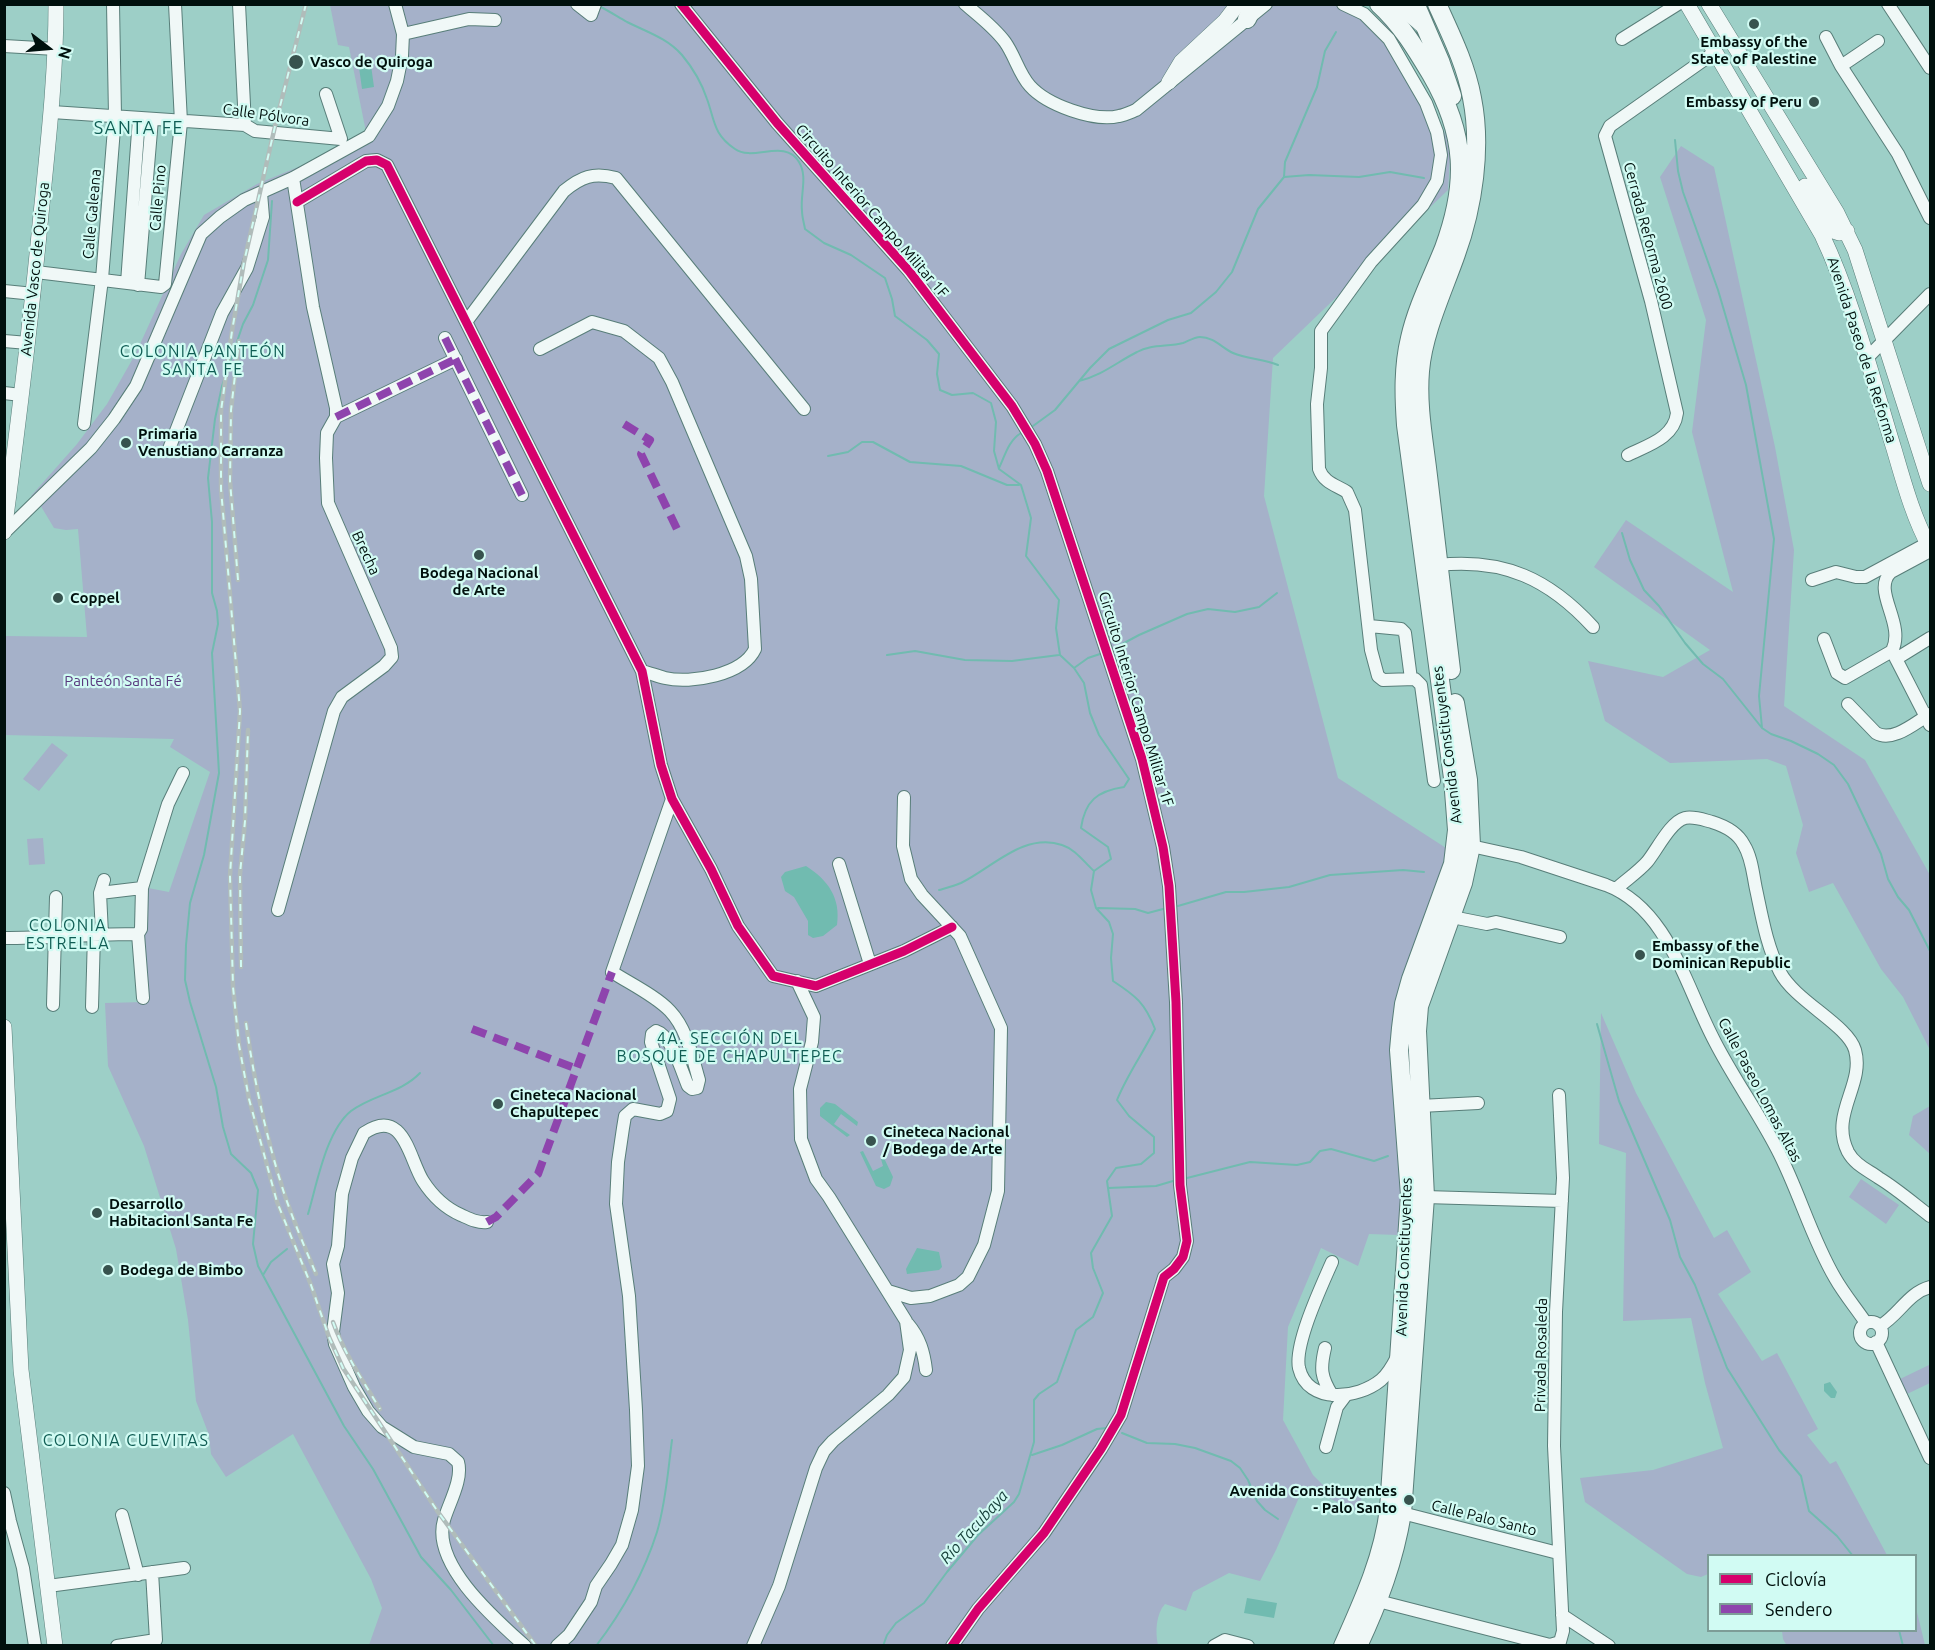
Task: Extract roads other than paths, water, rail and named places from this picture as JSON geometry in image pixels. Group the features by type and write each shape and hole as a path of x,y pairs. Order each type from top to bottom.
{"highway":[{"name":"Avenida Constituyentes","path":"1343,1646 1372,1580 1384,1543 1392,1485 1410,1195 1400,1060 1404,1005 1411,979 1453,864 1457,830 1453,778 1406,425 1405,371 1407,351 1416,319 1456,209 1461,168 1456,133 1440,89 1395,21 1379,4"},
{"path":"1414,4 1449,85 1457,117 1456,133"},
{"name":"Avenida Constituyentes","path":"1358,1646 1378,1601 1397,1544 1402,1513 1425,1197 1416,1056 1419,1006 1452,917 1466,873 1471,846 1468,780 1454,696 1421,414 1420,370 1426,342 1465,226 1472,188 1475,150 1473,99 1456,45 1437,4"}],"main road":[{"name":"Avenida Vasco de Quiroga","path":"4,532 8,478 34,294 52,112 57,4"},
{"path":"1398,4 1426,30"},
{"name":"Avenida Paseo de la Reforma","path":"1687,4 1822,235 1836,268 1867,358 1911,504 1930,548"},
{"name":"Avenida Paseo de la Reforma","path":"1709,4 1847,231 1885,340 1930,484"},
{"path":"1169,82 1181,62 1194,56 1226,21 1246,9"},
{"path":"1725,67 1743,83 1833,231 1839,233 1847,231"},
{"path":"4,1027 8,1186 21,1370 55,1646"}],"street":[{"name":"Calle Galeana","path":"84,424 102,279 115,116 112,4"},
{"name":"Calle Pino","path":"132,284 164,286 181,122 175,4"},
{"path":"238,4 245,125"},
{"path":"4,532 91,447 130,394 154,347 201,234 244,200 293,178 369,136 388,106 398,81 403,34 395,4"},
{"path":"577,4 593,10"},
{"name":"Circuito Interior Campo Militar 1F","path":"681,4 777,123 909,271 1012,406 1035,444 1047,471 1142,759 1164,847 1169,886 1176,1002 1180,1185 1187,1241 1182,1257 1161,1283 1121,1414 1101,1449 1044,1533 978,1609 952,1646"},
{"path":"964,4 993,28 1006,44 1028,84 1038,94 1080,113 1100,118 1119,117 1136,110 1169,82"},
{"path":"1246,9 1266,4"},
{"path":"1343,4 1364,14 1389,39 1426,103 1437,132 1441,155 1437,180 1423,205 1371,262 1322,331 1317,404 1321,476 1347,492 1355,510 1371,650 1378,676 1383,680 1415,679 1421,685 1434,781"},
{"path":"1622,39 1678,4"},
{"path":"1888,4 1930,68"},
{"path":"403,34 469,19 495,20"},
{"path":"1826,37 1841,66 1898,154 1930,218"},
{"path":"1841,66 1878,41"},
{"path":"4,46 56,49"},
{"name":"Cerrada Reforma 2600","path":"1628,455 1664,437 1676,422 1677,413 1651,301 1605,136 1610,126 1715,52"},
{"name":"Calle Pólvora","path":"52,112 245,125 255,131 341,139 326,94"},
{"path":"138,211 139,118"},
{"path":"36,272 132,284 138,211 152,119"},
{"path":"297,201 366,161 377,160 387,165 642,671 661,765 672,799 711,869 738,926 773,976 816,986 904,951 952,927"},
{"path":"466,322 564,191 579,178 606,175 616,178 804,410"},
{"name":"Brecha","path":"278,910 334,711 342,697 384,666 392,657 391,648 328,503 327,433 336,417 336,408 313,307 293,178"},
{"path":"169,449 222,313 248,268 263,217 261,193"},
{"path":"4,291 34,294"},
{"path":"1867,358 1930,294"},
{"path":"540,349 592,322 624,331 659,358 672,382 746,556 751,579 755,649 751,657 729,670 704,679 666,678 642,671"},
{"path":"445,338 522,495"},
{"path":"4,341 28,343"},
{"path":"336,417 456,359"},
{"path":"4,393 21,395"},
{"path":"1812,580 1836,572 1865,577 1930,548"},
{"path":"1848,704 1881,736 1893,735 1929,718 1894,655 1896,630 1883,584 1891,572 1930,548"},
{"path":"1438,564 1488,565 1518,573 1550,588 1573,605 1593,627"},
{"path":"1369,626 1401,629 1405,633 1410,679"},
{"path":"1824,639 1838,673 1845,678 1930,638"},
{"path":"143,998 138,934 141,929 142,888 168,804 183,773"},
{"path":"888,1291 911,1298 930,1296 959,1285 968,1277 984,1245 998,1191 1001,1028 960,936 922,895 911,879 903,846 904,797"},
{"path":"557,1646 569,1635 591,1602 596,1586 622,1545 632,1510 638,1466 636,1410 629,1296 616,1204 618,1162 625,1116 633,1109 660,1114 668,1111 670,1099 651,1042 652,1034 656,1031 661,1032 668,1040 688,1086 692,1089 699,1085 680,1024 669,1009 612,972 672,799"},
{"path":"1616,889 1647,862 1678,821 1686,817 1718,824 1734,833 1744,845 1752,864 1767,937 1784,980 1795,992 1844,1032 1856,1051 1854,1078 1841,1126 1843,1141 1850,1155 1864,1169 1930,1216"},
{"name":"Calle Paseo Lomas Altas","path":"1471,846 1521,857 1616,889 1641,908 1665,938 1733,1078 1752,1105 1777,1149 1836,1279 1866,1323"},
{"path":"839,864 870,964"},
{"path":"92,1007 100,893 104,880"},
{"path":"100,893 142,888"},
{"path":"52,1005 56,897"},
{"path":"1452,917 1487,924 1496,922 1560,936"},
{"path":"4,938 138,934"},
{"path":"797,981 814,1017 813,1042 800,1089 801,1139 816,1179 916,1334 924,1355 926,1370"},
{"name":"Privada Rosaleda","path":"1378,1601 1550,1645 1560,1642 1563,1631 1554,1446 1556,1312 1563,1178 1559,1095"},
{"path":"1420,1106 1478,1103"},
{"path":"487,1221 474,1221 456,1213 432,1193 422,1179 406,1140 398,1132 388,1127 378,1127 364,1133 348,1169 342,1194 338,1246 333,1264 338,1293 333,1338 354,1387 368,1412 382,1427 414,1447 449,1454 458,1462 459,1476 443,1523 444,1550 458,1576 473,1594 525,1646"},
{"path":"1425,1197 1562,1201"},
{"path":"1332,1262 1316,1301 1298,1357 1299,1368 1307,1382 1319,1391 1332,1395 1346,1395 1374,1384 1385,1375 1400,1354"},
{"path":"1880,1326 1919,1290 1930,1287"},
{"path":"753,1646 778,1586 816,1468 824,1451 888,1395 904,1377 910,1350 906,1321"},
{"path":"1872,1322 1880,1326 1881,1335 1876,1342 1868,1343 1862,1338 1861,1330 1866,1323 1872,1322"},
{"path":"1876,1342 1930,1458"},
{"path":"1325,1348 1321,1364 1322,1374 1332,1395"},
{"path":"1374,1384 1391,1389 1397,1394"},
{"path":"1326,1447 1337,1407 1346,1395"},
{"path":"4,1492 23,1568 35,1646"},
{"name":"Calle Palo Santo","path":"1402,1513 1558,1553"},
{"path":"122,1515 138,1575"},
{"path":"48,1586 184,1568"},
{"path":"117,1646 156,1640 152,1572"},
{"path":"1562,1616 1609,1646"},
{"path":"1214,1646 1225,1640 1248,1646"}],"waterway":[{"name":"Río Tacubaya","path":"599,6 663,40 682,55 702,87 722,138 735,149 751,153 777,151 793,155 799,162 803,174 802,216 805,229 824,243 851,255 885,278 895,316 927,340 939,354 937,374 940,390 952,395 973,393 991,403 996,422 994,451 999,469 1021,485 1031,518 1026,556 1059,600 1056,628 1060,655 1074,668 1084,683 1090,713 1099,735 1129,779 1124,787 1106,791 1089,804 1081,828 1108,847 1111,859 1094,871 1091,890 1096,908 1109,922 1113,934 1111,958 1113,981 1139,1001 1155,1029 1117,1100 1129,1116 1154,1137 1154,1153 1141,1164 1116,1168 1107,1181 1112,1216 1091,1253 1093,1268 1103,1293 1093,1317 1076,1330 1057,1382 1034,1400 1034,1442 1019,1494 1014,1502 978,1535 924,1603 896,1623 887,1635 883,1646"},
{"path":"1033,426 1055,410 1109,349 1168,320 1191,313 1216,292 1232,272 1258,209 1284,177 1285,162 1317,87 1325,51 1336,32"},
{"path":"1675,140 1683,192 1718,290 1746,385 1774,539 1759,696 1762,728"},
{"path":"1284,177 1309,175 1359,177 1390,172 1424,178"},
{"path":"272,201 268,260 222,386 215,419 208,478 212,522 212,593 218,624 212,653 219,773 204,855 190,903 185,980 216,1087 223,1127 231,1154 251,1173 258,1190 253,1244 258,1266 344,1426 373,1469 421,1557 451,1590 494,1646"},
{"path":"1079,381 1103,372 1142,349 1183,343 1200,337 1214,341 1238,355 1278,365"},
{"path":"999,468 1010,444 1021,433"},
{"path":"828,456 848,452 862,442 873,442 910,462 961,466 1007,485 1019,485"},
{"path":"1622,533 1630,560 1644,590 1703,664 1723,679 1762,728 1818,754 1834,765 1848,784 1881,854 1888,879 1898,897 1909,910 1930,951"},
{"path":"1113,649 1187,614 1208,609 1235,612 1259,607 1277,593"},
{"path":"887,655 915,651 965,660 1012,661 1059,655"},
{"path":"1074,668 1088,658 1100,654"},
{"path":"939,890 961,883 1009,854 1035,843 1048,842 1067,847 1094,871"},
{"path":"1178,906 1226,892 1289,887 1330,875 1403,870 1424,872"},
{"path":"1098,908 1135,909 1148,913 1163,909"},
{"path":"1597,1024 1619,1101 1670,1220 1680,1257 1695,1285 1727,1368 1779,1450 1801,1476 1809,1511 1837,1536 1851,1554"},
{"path":"308,1214 329,1144 342,1120 359,1106 404,1085 420,1073"},
{"path":"1187,1178 1250,1162 1297,1165 1310,1162 1320,1151 1331,1149 1374,1161 1388,1156"},
{"path":"1108,1188 1156,1186 1173,1181"},
{"path":"263,1275 271,1262 287,1249"},
{"path":"1032,1455 1062,1445 1097,1429 1107,1428"},
{"path":"1122,1433 1147,1443 1175,1444 1195,1448 1231,1461 1240,1468 1248,1480 1257,1501 1278,1519"},
{"path":"596,1646 615,1620 631,1592 652,1547 663,1509 672,1440"},
{"path":"1900,1632 1903,1646"}],"railway":[{"path":"306,4 244,262 221,411 221,489 240,711 230,876 233,987 239,1045 249,1099 277,1202 343,1368 438,1512 536,1646"},
{"path":"238,580 230,481 231,410 239,341"},
{"path":"241,967 240,874 245,821 248,730"},
{"path":"246,1023 257,1089 272,1154 288,1206 316,1274"},
{"path":"333,1322 348,1356 380,1409"}],"place":[{"name":"Embassy of the State of Palestine","path":"1754,24"},
{"name":"Vasco de Quiroga","path":"296,62"},
{"name":"Embassy of Peru","path":"1814,102"},
{"name":"Primaria Venustiano Carranza","path":"126,443"},
{"name":"Bodega Nacional de Arte","path":"479,555"},
{"name":"Coppel","path":"58,598"},
{"name":"Embassy of the Dominican Republic","path":"1640,955"},
{"name":"Cineteca Nacional Chapultepec","path":"498,1104"},
{"name":"Cineteca Nacional / Bodega de Arte","path":"871,1141"},
{"name":"Desarrollo Habitacionl Santa Fe","path":"97,1213"},
{"name":"Bodega de Bimbo","path":"108,1270"},
{"name":"Avenida Constituyentes - Palo Santo","path":"1409,1500"}],"district":[{"name":"SANTA FE","path":"139,128"},
{"name":"COLONIA PANTEÓN SANTA FE","path":"203,361"},
{"name":"COLONIA ESTRELLA","path":"68,935"},
{"name":"4A. SECCIÓN DEL BOSQUE DE CHAPULTEPEC","path":"730,1048"},
{"name":"COLONIA CUEVITAS","path":"126,1441"}],"park label":[{"name":"Panteón Santa Fé","path":"123,681"}]}
